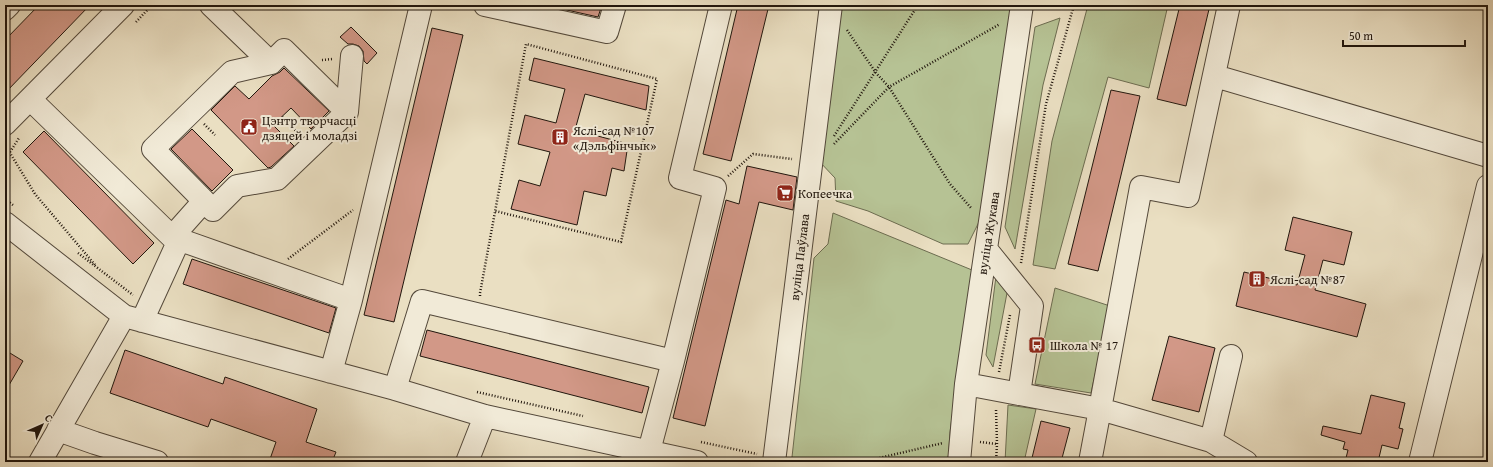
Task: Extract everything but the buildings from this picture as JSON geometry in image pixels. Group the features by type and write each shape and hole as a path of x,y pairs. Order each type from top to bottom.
{"street":[{"path":"5,9 9,5"},
{"path":"6,132 30,98 123,5"},
{"path":"211,5 271,64"},
{"path":"331,372 350,300 421,5"},
{"path":"485,5 607,32 615,5"},
{"path":"649,451 673,361 715,188 680,178 721,5"},
{"path":"1090,462 1141,187 1188,196 1215,76 1229,5"},
{"name":"вуліца Паўлава","path":"774,462 831,6"},
{"name":"вуліца Жукава","path":"960,462 966,384 1021,9"},
{"path":"347,112 284,50 271,64 232,72 153,149 213,210 237,186 277,179 347,112 352,56"},
{"path":"1215,76 1488,156"},
{"path":"30,98 175,239 350,300"},
{"path":"1420,462 1488,186"},
{"path":"40,462 58,430 133,318 175,239 204,201"},
{"path":"5,223 133,318 395,389 485,416 697,462"},
{"path":"987,238 1016,286 1032,306 1019,394"},
{"path":"395,389 422,301 673,361"},
{"path":"1211,441 1231,356"},
{"path":"966,384 1100,409 1211,441 1246,462"},
{"path":"467,462 485,416"},
{"path":"58,430 157,462"}],"path":[{"path":"831,140 876,73 918,5"},
{"path":"715,188 753,154 811,162 818,160 889,87 1021,9 1051,5"},
{"path":"996,462 996,390 1002,352 1025,244 1046,104 1074,5"},
{"path":"831,6 876,73 889,87 950,184 987,238"},
{"path":"477,315 495,212 526,44 657,79 621,242 495,212"},
{"path":"298,63 352,56"},
{"path":"282,117 311,146"},
{"path":"6,132 10,153 35,194 100,270 103,277"},
{"path":"270,272 376,192"},
{"path":"862,462 961,440 997,444"},
{"path":"1486,462 1488,454"}],"green space":[{"path":"839,5 1011,5 981,218 968,244 943,244 868,211 836,201 835,178 818,160"},
{"path":"1088,5 1168,5 1149,88 1108,77 1055,269 1033,265 1052,141"},
{"path":"1060,18 1043,85 1015,249 1005,227 1035,27"},
{"path":"833,213 972,270 950,432 948,462 804,462 792,457 814,258 828,244"},
{"path":"996,276 1007,293 993,367 986,355"},
{"path":"1055,288 1110,306 1091,393 1035,384"},
{"path":"1008,405 1036,409 1024,462 1005,462"}],"place":[{"name":"Цэнтр творчасці дзяцей і моладзі","path":"249,127"},
{"name":"Яслі-сад №107 «Дэльфінчык»","path":"560,137"},
{"name":"Копеечка","path":"785,193"},
{"name":"Яслі-сад №87","path":"1257,279"},
{"name":"Школа № 17","path":"1037,345"}]}
